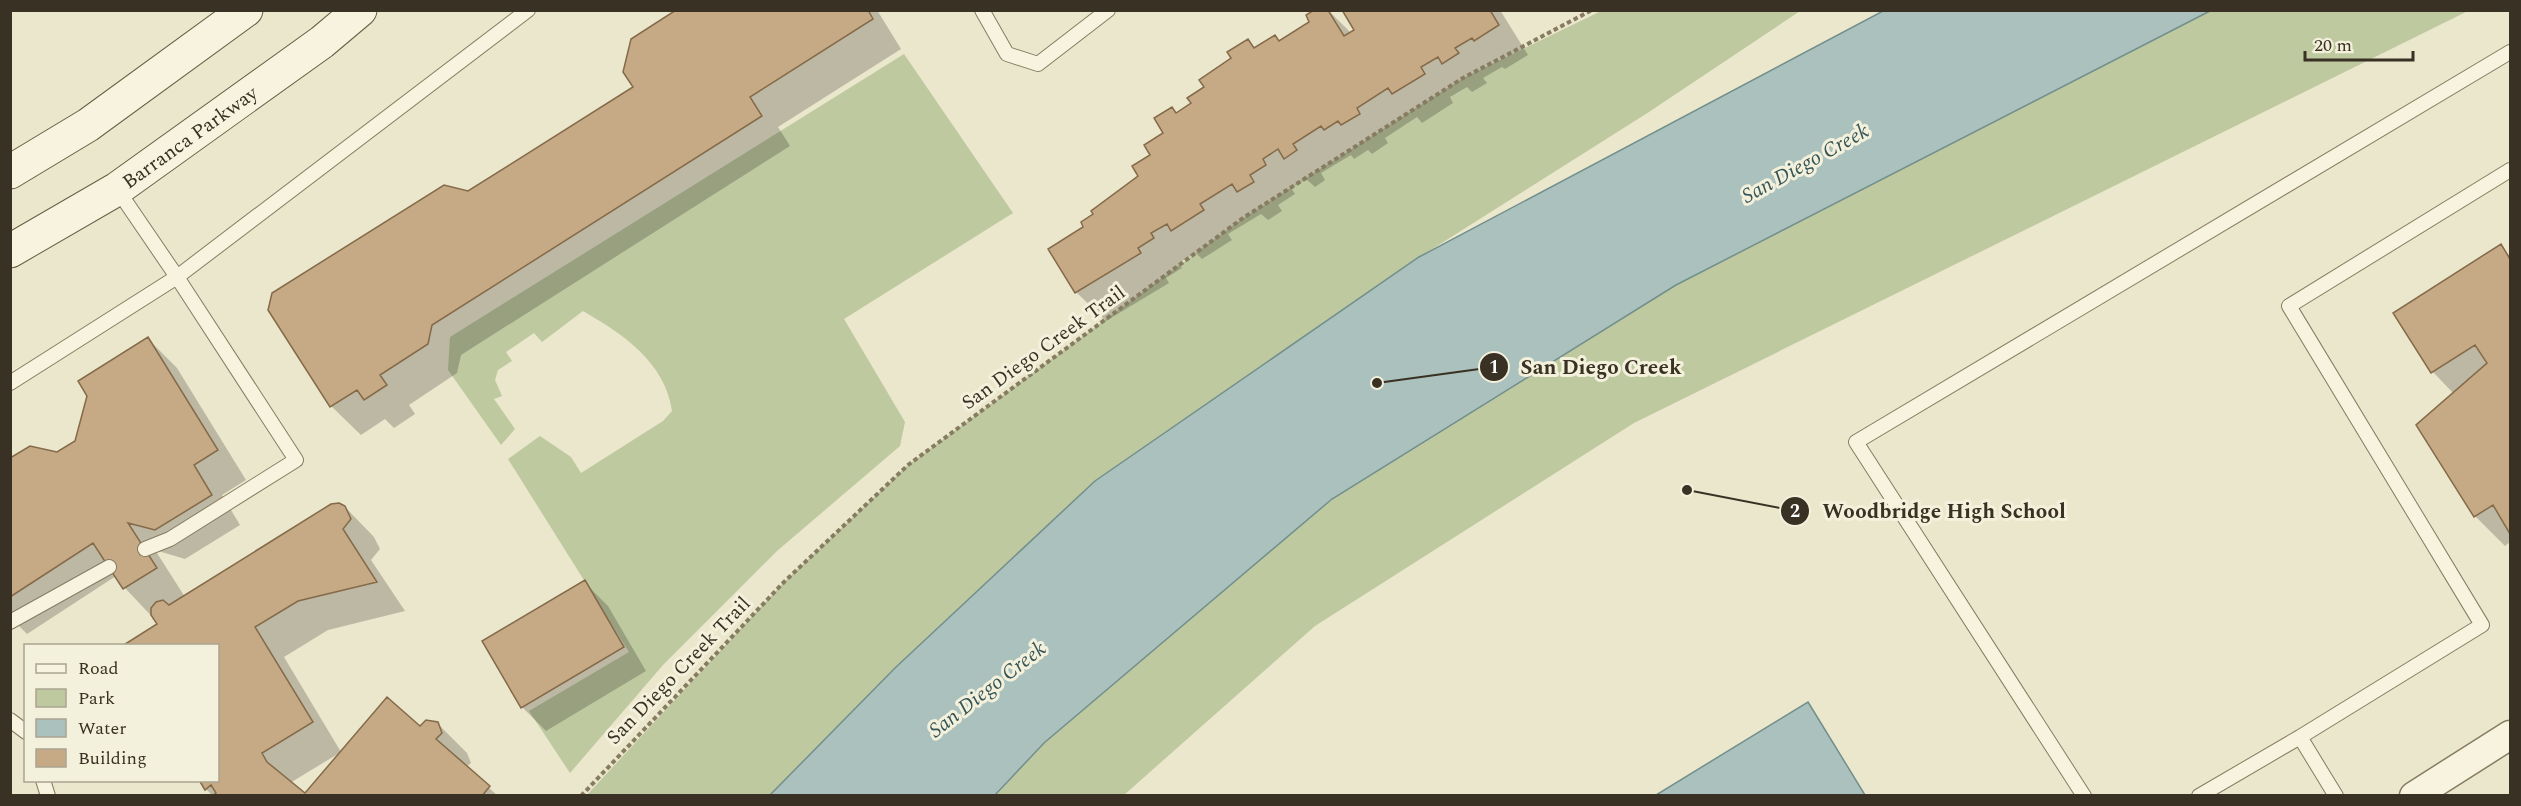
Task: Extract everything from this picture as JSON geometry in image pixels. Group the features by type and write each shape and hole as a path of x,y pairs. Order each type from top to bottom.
{"main road":[{"path":"10,172 88,125 246,10"},
{"name":"Barranca Parkway","path":"10,252 117,189 322,42 360,10"}],"street":[{"path":"2414,795 2511,735"}],"lane":[{"path":"10,383 177,277 528,10"},
{"path":"982,10 1007,54 1038,64 1108,10"},
{"path":"2084,795 1857,442 2511,52"},
{"path":"2199,795 2482,626 2289,306 2511,170"},
{"path":"117,189 296,460 170,539 146,549"},
{"path":"10,622 109,567"},
{"path":"10,720 24,730"},
{"path":"2300,736 2336,795"}],"path":[{"name":"San Diego Creek Trail","path":"581,795 784,582 908,465 1243,218 1463,78 1592,10"}],"green space":[{"path":"1601,11 1800,11 1649,112 1407,265 1095,481 895,668 770,795 586,796 784,582 908,465 1243,218 1463,78"},
{"path":"2210,11 2468,11 1634,423 1315,626 1124,795 995,796 1044,743 1332,499 1676,285"},
{"path":"904,54 1013,213 844,319 905,422 900,446 777,551 663,665 570,773 529,711 629,652 508,459 540,436 571,457 581,473 663,421 672,411 668,394 661,378 640,351 613,329 583,311 542,342 534,333 506,352 512,361 498,370 495,380 502,396 494,399 515,429 501,445 448,370 450,337"}],"water":[{"name":"San Diego Creek","path":"1883,11 2210,11 1676,285 1332,499 1044,743 995,795 770,795 895,668 1095,481 1419,257"},
{"path":"1808,702 1865,795 1656,795"}],"building":[{"path":"676,10 868,10 873,19 750,97 762,116 432,325 428,344 380,375 387,385 364,400 357,390 330,407 268,310 272,293 444,185 468,191 633,87 623,72 631,39"},
{"path":"1314,10 1328,10 1344,36 1354,30 1342,10 1490,10 1499,25 1474,41 1472,38 1455,48 1459,53 1442,64 1438,57 1421,67 1425,74 1392,94 1388,88 1357,108 1360,114 1341,125 1338,121 1324,130 1321,126 1293,144 1297,150 1284,159 1278,149 1263,159 1266,165 1250,175 1254,182 1237,192 1232,184 1200,204 1204,210 1171,231 1167,224 1151,233 1154,238 1138,248 1141,253 1075,293 1048,249 1083,227 1081,222 1093,214 1091,211 1138,176 1132,166 1150,155 1144,145 1163,133 1154,118 1172,107 1176,113 1191,103 1187,98 1204,87 1199,80 1231,58 1227,52 1248,39 1254,48 1275,35 1279,41 1309,22 1306,15"},
{"path":"2501,244 2510,259 2510,534 2493,505 2474,517 2416,425 2487,363 2475,345 2431,373 2393,313"},
{"path":"148,337 218,450 194,465 212,495 155,530 128,523 157,568 123,589 93,543 10,597 10,458 30,446 57,452 75,441 87,396 78,381"},
{"path":"339,503 345,506 351,519 343,529 377,582 298,601 255,627 313,722 262,753 267,762 305,793 387,697 420,726 426,720 438,722 442,733 436,739 490,786 482,796 212,796 216,793 211,785 205,790 200,782 219,782 219,644 125,644 157,624 151,615 151,608 156,602 163,600 169,605 331,504"},
{"path":"585,580 624,647 521,708 482,641"}],"place":[{"name":"San Diego Creek","path":"1377,383"},
{"name":"Woodbridge High School","path":"1687,490"}]}
